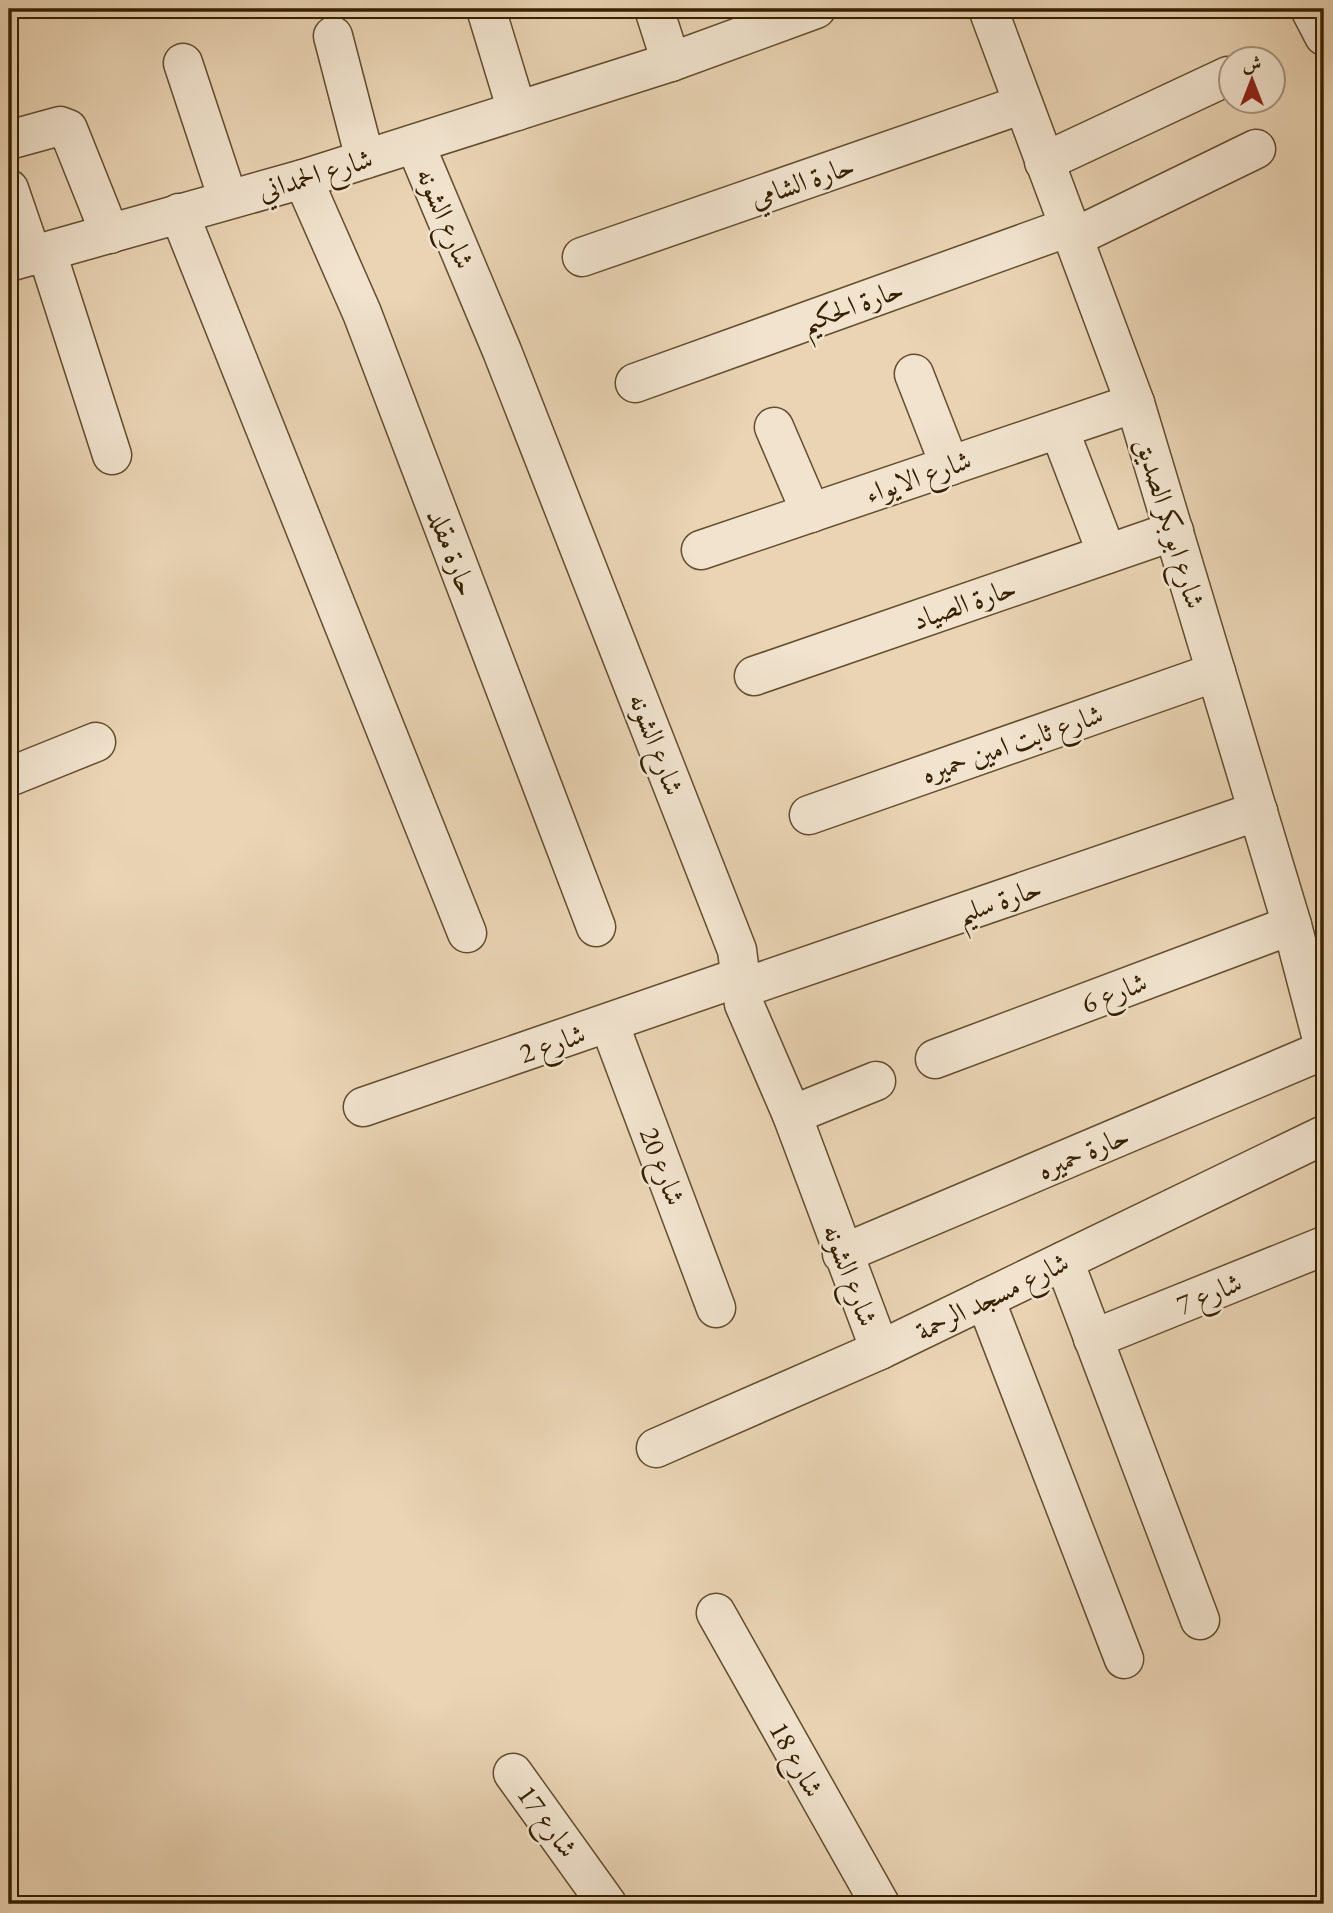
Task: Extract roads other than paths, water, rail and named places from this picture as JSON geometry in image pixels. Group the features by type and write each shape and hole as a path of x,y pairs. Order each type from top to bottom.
{"street":[{"path":"486,9 517,111"},
{"path":"654,9 671,62"},
{"name":"شارع الحمداني","path":"29,257 303,179 415,144 671,62 816,9"},
{"path":"1310,9 1324,36"},
{"name":"شارع ابو بكر الصديق","path":"994,11 1023,104 1135,404 1292,925 1324,1049"},
{"path":"333,36 365,159"},
{"path":"183,63 228,199"},
{"path":"1044,162 1218,81"},
{"name":"حارة الشامي","path":"582,257 1023,104"},
{"path":"9,140 60,126 68,130 110,234"},
{"name":"شارع الشونه","path":"415,144 502,351 737,950 744,1004 792,1115 880,1350"},
{"name":"حارة الحكيم","path":"635,383 1071,233 1256,149"},
{"name":"حارة مقلد","path":"303,179 362,313 596,927"},
{"path":"9,189 29,257 111,454"},
{"path":"179,213 467,933"},
{"path":"914,374 950,466"},
{"name":"شارع الايواء","path":"701,550 1135,404"},
{"path":"774,427 811,513"},
{"path":"1059,429 1107,554"},
{"name":"حارة الصياد","path":"754,676 1174,531"},
{"name":"شارع ثابت امين حميره","path":"808,815 1216,672"},
{"path":"9,777 96,742"},
{"name":"حارة سليم","path":"740,983 1258,811"},
{"name":"شارع 6","path":"935,1059 1292,925"},
{"name":"شارع 2","path":"363,1108 609,1023 740,983"},
{"name":"شارع 20","path":"609,1023 716,1308"},
{"name":"حارة حميره","path":"842,1254 1324,1049"},
{"path":"792,1115 876,1080"},
{"name":"شارع مسجد الرحمة","path":"656,1448 880,1350 1324,1135"},
{"name":"شارع 7","path":"1093,1339 1324,1246"},
{"path":"1064,1261 1200,1620"},
{"path":"985,1299 1124,1659"},
{"name":"شارع 18","path":"716,1613 880,1904"},
{"name":"شارع 17","path":"513,1773 607,1904"}]}
